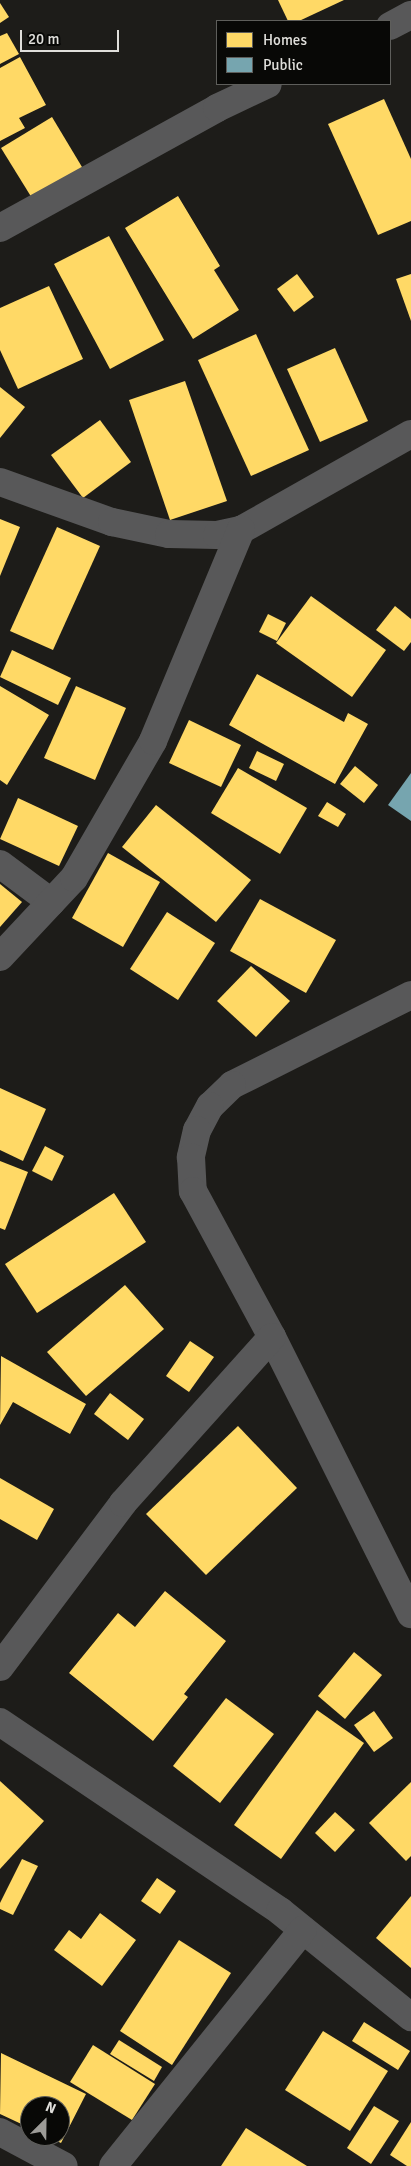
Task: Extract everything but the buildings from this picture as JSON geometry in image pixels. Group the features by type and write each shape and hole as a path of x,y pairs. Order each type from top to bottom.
{"street":[{"path":"391,25 411,15"},
{"path":"0,228 218,108 266,85"},
{"path":"0,482 112,522 169,534 229,540 411,434"},
{"path":"0,957 74,878 153,741 229,540"},
{"path":"0,864 51,902"},
{"path":"411,995 232,1085 210,1106 197,1130 190,1157 193,1191 272,1337 411,1614"},
{"path":"0,1667 122,1504 272,1337"},
{"path":"0,1722 280,1911 411,2017"},
{"path":"113,2166 303,1930"},
{"path":"0,2132 64,2166"}]}
